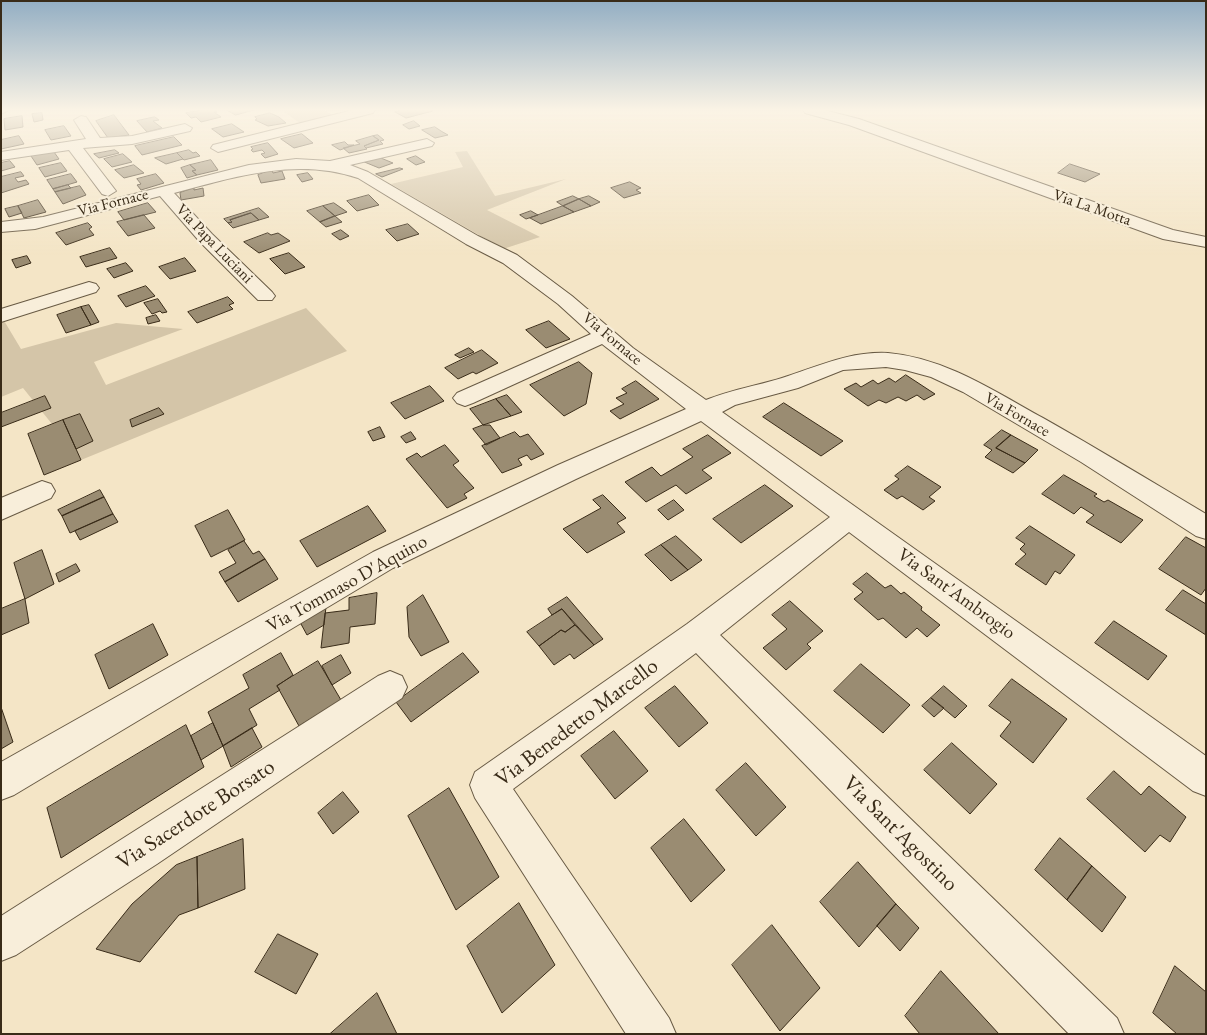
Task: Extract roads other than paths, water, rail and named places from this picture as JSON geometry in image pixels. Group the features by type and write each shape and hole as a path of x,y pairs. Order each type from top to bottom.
{"street":[{"path":"83,158 108,192"},
{"path":"227,158 238,172"},
{"path":"332,165 361,158"},
{"name":"Via La Motta","path":"951,158 1169,235 1206,242"},
{"name":"Via Fornace","path":"1,227 38,223 238,172 301,163 346,167 363,175 472,240 510,259 565,300 625,353 706,410 727,400 790,383 840,364 873,360 907,363 939,372 970,388 1090,456 1206,528"},
{"name":"Via Papa Luciani","path":"164,191 200,232 265,296"},
{"path":"1,316 89,288"},
{"path":"465,398 604,334"},
{"name":"Via Sant'Ambrogio","path":"706,410 1206,778"},
{"name":"Via Tommaso D'Aquino","path":"1,782 383,560 567,472 706,410"},
{"path":"1,510 42,491"},
{"name":"Via Benedetto Marcello","path":"653,1034 488,785 698,634 851,516"},
{"name":"Via Sant'Agostino","path":"698,634 1101,1034"},
{"name":"Via Sacerdote Borsato","path":"1,940 143,850 390,687"}]}
